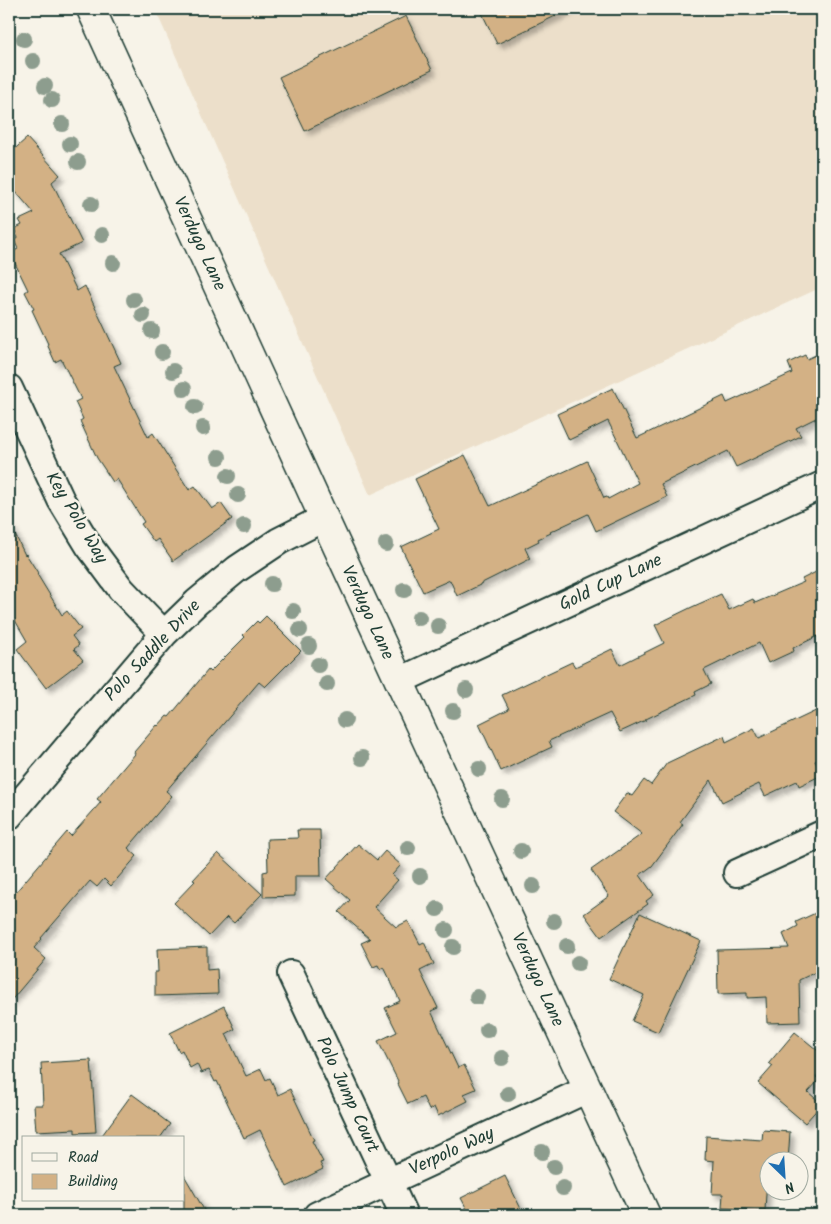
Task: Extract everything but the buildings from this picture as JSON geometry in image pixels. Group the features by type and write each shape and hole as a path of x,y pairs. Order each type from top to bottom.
{"street":[{"name":"Verdugo Lane","path":"91,9 646,1215"},
{"name":"Key Polo Way","path":"9,388 61,500 89,546 121,589 164,634"},
{"name":"Gold Cup Lane","path":"399,681 822,485"},
{"name":"Polo Saddle Drive","path":"9,816 164,634 197,602 236,569 279,541 324,518"},
{"path":"736,873 822,834"},
{"name":"Polo Jump Court","path":"291,974 404,1215"},
{"name":"Verpolo Way","path":"317,1215 588,1089"}],"shaded area":[{"path":"155,9 822,9 822,287 370,495"}]}
